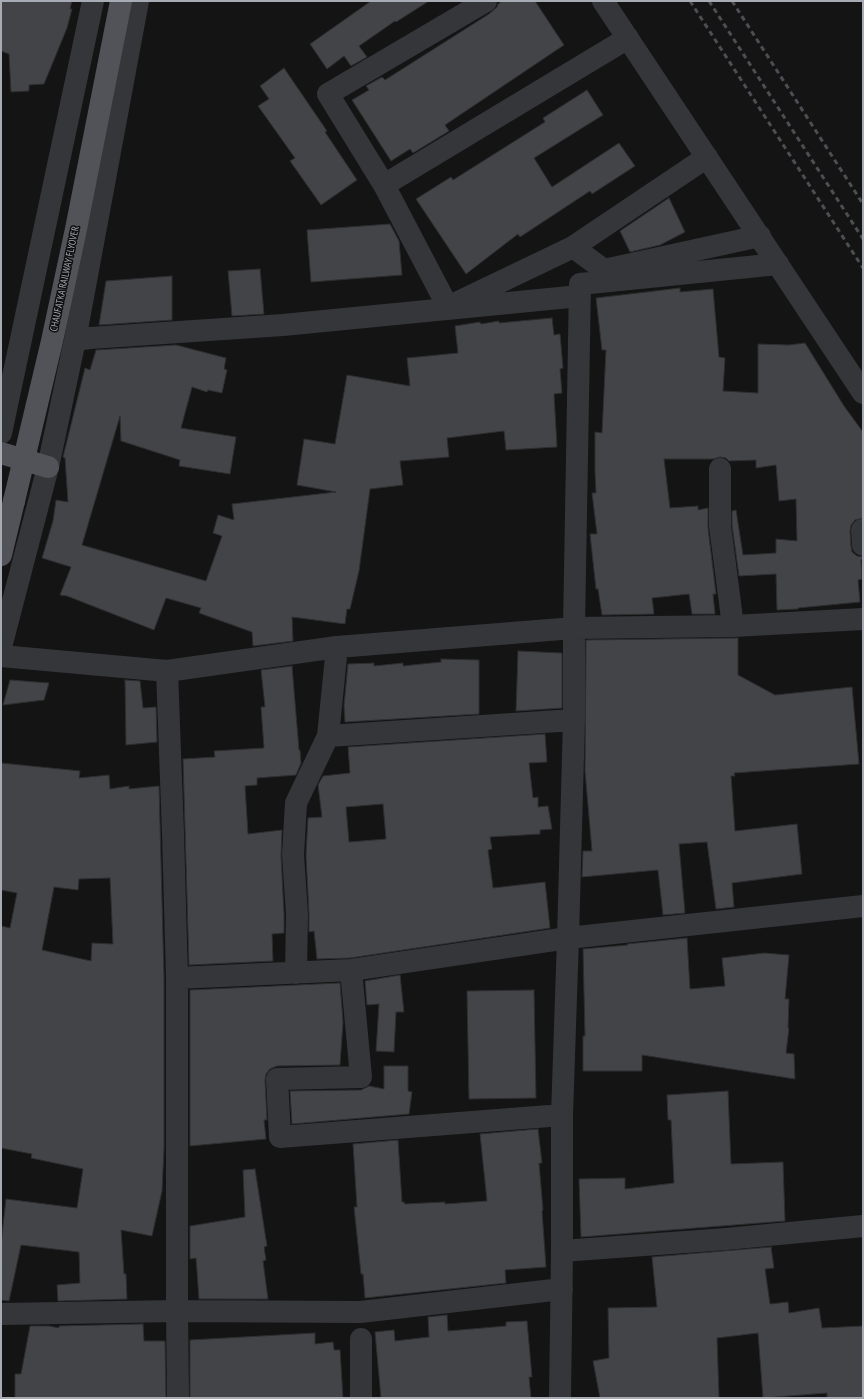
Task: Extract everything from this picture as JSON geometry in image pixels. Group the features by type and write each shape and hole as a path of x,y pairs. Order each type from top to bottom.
{"main road":[{"name":"CHAUFATKA RAILWAY FLYOVER","path":"1,555 72,251 121,1"},
{"path":"1,453 48,467"}],"street":[{"path":"1,433 93,1"},
{"path":"1,647 48,467 75,340 138,1"},
{"path":"486,1 328,94 384,185 448,307 573,248 707,157"},
{"path":"603,1 863,393"},
{"path":"384,185 628,38"},
{"path":"573,248 604,270 760,236"},
{"path":"560,1398 562,1289 562,1115 574,720 574,628 580,284 778,264"},
{"path":"75,340 283,325 580,296"},
{"path":"720,469 720,526 733,626"},
{"path":"1,656 167,671 338,647 574,628 733,626 863,619"},
{"path":"296,973 297,914 293,855 296,803 328,736 338,647"},
{"path":"167,671 177,978 178,1398"},
{"path":"328,736 574,720"},
{"path":"177,978 351,970 568,938 863,906"},
{"path":"351,970 361,1077 277,1079 280,1137 562,1115"},
{"path":"562,1251 734,1238 863,1226"},
{"path":"1,1314 177,1311 360,1312 562,1289"},
{"path":"361,1339 361,1398"}],"building":[{"path":"1,1 72,1 70,9 72,9 67,28 44,84 29,85 29,91 11,92 9,54 1,51"},
{"path":"371,1 429,1 396,22 395,21 359,46 367,57 351,66 344,56 327,69 310,44"},
{"path":"502,1 535,1 564,45 445,125 449,131 413,153 410,149 391,161 352,100 369,90 366,86 382,77 385,80 489,14"},
{"path":"284,68 327,131 325,132 357,180 321,205 290,161 295,158 258,106 269,99 260,86"},
{"path":"587,90 603,115 534,158 552,187 619,143 635,166 592,194 590,191 520,237 518,234 466,274 416,199 451,177 453,180 545,122 543,118"},
{"path":"669,198 685,232 660,245 630,252 620,231"},
{"path":"390,224 399,241 402,275 311,282 307,230"},
{"path":"260,269 264,314 232,316 228,271"},
{"path":"172,276 172,320 99,325 106,281"},
{"path":"680,288 680,292 713,289 719,357 725,358 723,391 758,393 758,344 789,345 805,343 844,406 863,432 863,518 855,520 851,525 850,531 852,552 857,556 863,557 861,560 862,579 858,580 860,602 777,610 776,574 739,576 732,525 732,511 736,510 743,555 776,553 776,539 797,541 796,499 779,501 776,465 756,468 756,460 729,461 726,458 720,457 713,459 664,459 670,508 698,506 698,510 708,508 708,528 716,594 713,594 715,614 692,614 689,594 652,598 654,614 602,615 598,589 596,589 590,534 597,534 592,493 596,493 595,432 602,433 606,350 602,350 596,298"},
{"path":"552,318 554,335 560,334 563,368 560,369 562,393 554,394 557,447 506,450 504,431 447,438 449,457 400,461 403,485 370,489 359,571 350,609 347,609 345,624 292,617 293,641 253,646 252,632 199,613 201,608 166,598 154,630 67,596 60,595 71,567 42,558 53,521 56,500 68,502 65,458 63,457 85,368 90,370 96,350 176,345 226,358 224,369 227,370 222,393 208,390 207,392 192,387 181,428 236,437 230,474 179,466 180,460 121,441 120,416 82,545 206,581 222,536 213,533 218,515 234,520 232,504 336,492 297,485 304,439 335,444 347,375 410,386 407,358 458,353 455,326 480,322 481,324 499,321 499,323"},
{"path":"738,638 738,675 775,695 852,687 859,764 734,773 735,776 731,776 735,831 797,824 802,874 732,883 734,907 716,909 707,842 679,844 685,913 663,915 658,870 582,877 583,851 592,851 585,771 586,640"},
{"path":"518,651 562,653 562,708 516,711"},
{"path":"441,659 479,660 479,714 345,722 344,706 348,664 374,663 374,666 403,663 403,666 441,662"},
{"path":"292,666 301,763 296,775 257,778 257,785 245,786 248,834 282,830 281,856 284,933 272,934 273,961 189,965 183,759 215,757 214,751 264,748 261,707 265,707 261,670"},
{"path":"10,680 49,683 44,700 3,705"},
{"path":"125,680 140,681 143,708 156,707 157,742 126,745"},
{"path":"545,734 547,762 529,763 533,798 538,797 538,807 548,806 552,829 540,830 540,834 490,837 492,849 488,850 493,888 545,882 550,928 350,958 317,959 314,931 309,932 306,855 308,818 322,817 318,785 323,776 350,773 348,747","holes":["383,804 386,839 349,842 346,807"]},
{"path":"1,763 80,771 79,778 109,775 110,789 129,786 129,789 159,786 164,978 164,1148 162,1191 152,1236 121,1230 127,1299 58,1301 57,1285 80,1283 79,1252 21,1245 9,1301 1,1300 1,1244 6,1199 77,1208 83,1169 31,1158 32,1154 1,1148 1,926 10,928 17,893 1,890","holes":["110,878 113,944 92,943 91,961 42,950 54,887 78,890 79,879"]},
{"path":"687,938 690,989 725,986 722,958 764,953 789,955 785,999 789,999 789,1028 786,1053 794,1054 795,1079 642,1055 642,1071 583,1071 583,1036 585,1036 583,949"},
{"path":"400,975 404,1012 396,1012 394,1052 376,1051 379,1004 367,1005 365,981"},
{"path":"340,983 343,1022 340,1065 277,1066 270,1069 266,1074 265,1080 267,1120 264,1120 266,1139 190,1146 190,990"},
{"path":"534,990 536,1098 469,1099 467,991"},
{"path":"384,1066 408,1066 408,1091 412,1092 409,1114 292,1124 290,1091 361,1090 369,1086 384,1089"},
{"path":"728,1091 731,1164 783,1162 785,1221 581,1237 579,1179 625,1178 625,1189 674,1183 671,1120 668,1120 667,1095"},
{"path":"538,1129 542,1163 539,1163 546,1267 505,1270 506,1283 365,1298 354,1207 357,1207 353,1144 398,1140 402,1202 405,1204 445,1202 445,1204 487,1201 480,1134"},
{"path":"255,1169 267,1246 264,1247 266,1260 263,1261 268,1299 199,1299 196,1258 190,1259 190,1226 245,1217 243,1170"},
{"path":"771,1247 774,1268 765,1269 770,1304 788,1302 789,1313 819,1308 822,1328 863,1326 863,1398 827,1398 827,1393 763,1398 758,1333 717,1338 719,1398 600,1398 593,1361 609,1358 608,1308 657,1307 652,1257"},
{"path":"447,1315 448,1331 506,1326 506,1322 527,1321 532,1377 529,1377 531,1398 381,1398 375,1332 394,1330 395,1341 429,1337 428,1317"},
{"path":"143,1324 144,1341 165,1341 166,1398 15,1398 15,1374 21,1374 30,1326 49,1326 59,1328 59,1326"},
{"path":"315,1333 315,1344 333,1342 334,1350 340,1350 343,1398 190,1398 190,1340"}],"railway":[{"path":"690,1 863,268"},
{"path":"709,1 863,239"},
{"path":"732,1 863,204"}]}
